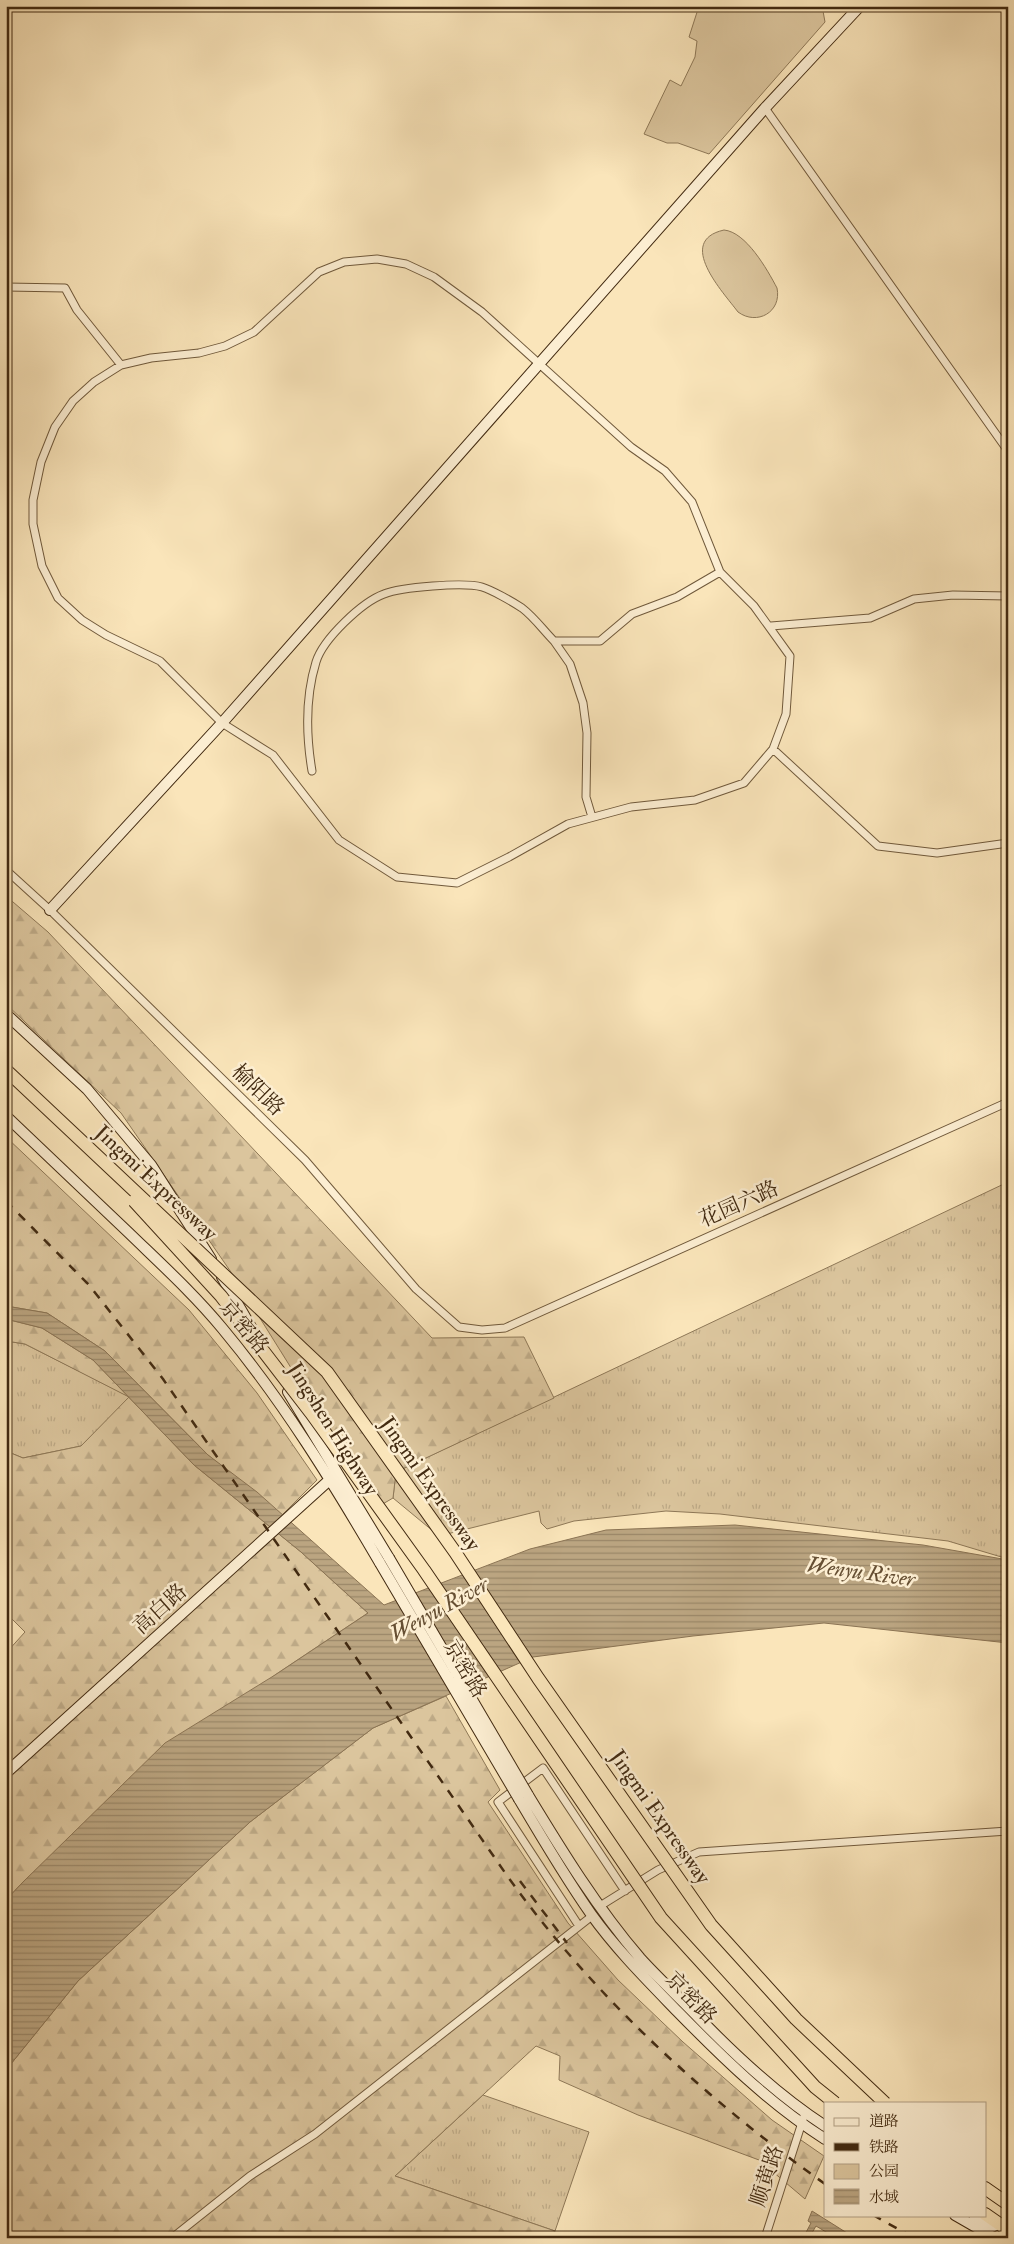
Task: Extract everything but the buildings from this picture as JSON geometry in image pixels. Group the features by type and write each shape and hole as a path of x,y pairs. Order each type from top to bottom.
{"highway":[{"name":"Jingmi Expressway","path":"6,1070 327,1372 455,1552 538,1678 712,1925 796,2019 884,2102"},
{"name":"Jingmi Expressway","path":"6,1074 128,1194 221,1296 312,1413 424,1570 660,1918 815,2087 834,2102"},
{"path":"986,2189 1008,2204"},
{"path":"986,2215 1008,2230"}],"main road":[{"path":"50,910 222,724 855,7"},
{"name":"Jingshen Highway","path":"6,1014 87,1089 151,1164 244,1312 335,1475"},
{"name":"京密路","path":"6,1116 167,1269 221,1326 335,1475 523,1797 559,1866 592,1916 634,1967 723,2058 770,2100 824,2138"},
{"name":"高白路","path":"6,1773 335,1475"},
{"name":"京密路","path":"523,1797 600,1906 640,1958 731,2051 805,2113 824,2125"},
{"path":"957,2216 995,2238"},
{"path":"976,2216 1008,2234"}],"street":[{"path":"765,108 1008,450"},
{"path":"377,259 406,264 434,276 482,312 538,364 631,446 665,471 692,502 720,572 754,606 790,656 786,714 773,749 744,783 695,800 631,807 568,824 457,883 397,877 339,840 273,756 222,724 160,661 106,635 82,620 58,598 42,566 33,524 33,500 42,462 52,436 73,401 94,382 122,365 151,358 199,353 224,346 254,332 319,272 344,262 377,259"},
{"path":"6,287 65,288 77,310 122,365"},
{"path":"554,641 600,640 632,614 677,597 720,572"},
{"path":"312,771 308,751 307,711 316,660 340,625 361,607 384,593 444,584 481,587 522,608 554,641 570,664 583,703 587,733 586,797 592,817"},
{"path":"770,626 870,618 914,599 953,596 1008,596"},
{"path":"773,749 878,846 937,852 1008,843"},
{"name":"榆阳路","path":"6,870 50,910 305,1160 416,1290 459,1327 482,1330"},
{"name":"花园六路","path":"482,1330 505,1328 1008,1102"},
{"path":"579,1926 498,1802 543,1768 625,1891"},
{"path":"600,1906 658,1870 699,1852 1008,1831"},
{"path":"172,2238 250,2176 315,2134 592,1916"},
{"name":"顺黄路","path":"765,2238 805,2113"}],"green space":[{"path":"699,6 815,6 823,11 825,22 709,154 678,143 667,143 644,134 670,80 681,86 695,57 697,41 689,37"},
{"path":"724,230 732,232 748,244 768,271 777,288 776,304 772,310 760,317 753,318 738,312 707,268 703,256 703,245 710,236"},
{"path":"6,896 48,932 432,1338 524,1337 554,1398 396,1472 393,1498 381,1505 318,1411 233,1275 121,1113 6,1004"},
{"path":"6,1137 189,1310 257,1393 317,1480 282,1515 208,1455 105,1351 47,1313 6,1306"},
{"path":"1008,1182 1008,1559 948,1541 720,1514 666,1511 574,1521 547,1529 541,1523 539,1511 439,1536 393,1498 396,1472"},
{"path":"6,1319 42,1328 93,1360 128,1397 25,1344 6,1341"},
{"path":"6,1341 25,1344 130,1397 81,1446 23,1458 6,1451"},
{"path":"129,1397 194,1465 301,1552 368,1613 275,1675 23,1882 6,1900 6,1653 25,1632 6,1613 6,1451 23,1458 81,1446"},
{"path":"446,1696 500,1790 488,1802 568,1923 618,1980 683,2042 772,2120 824,2156 805,2199 759,2160 638,2115 559,2080 560,2056 536,2046 395,2176 555,2231 553,2238 6,2238 6,2070 78,1981 250,1822 373,1728"},
{"path":"483,2095 589,2132 555,2231 395,2176"}],"water":[{"name":"Wenyu River","path":"6,1306 47,1313 105,1351 208,1455 257,1492 384,1605 530,1549 606,1530 735,1525 923,1545 1008,1560 1008,1643 824,1623 693,1636 533,1657 373,1728 250,1822 78,1981 6,2070 6,1900 165,1743 275,1675 368,1613 301,1552 194,1465 93,1360 42,1328 6,1319"},
{"path":"812,2211 855,2238 836,2238 816,2226 809,2238 803,2238 811,2223 808,2221"}],"railway":[{"path":"6,1201 89,1285 163,1379 508,1877 577,1964 654,2044 695,2081 737,2117 824,2183"},
{"path":"520,1881 567,1943"},
{"path":"875,2216 914,2238"}]}
